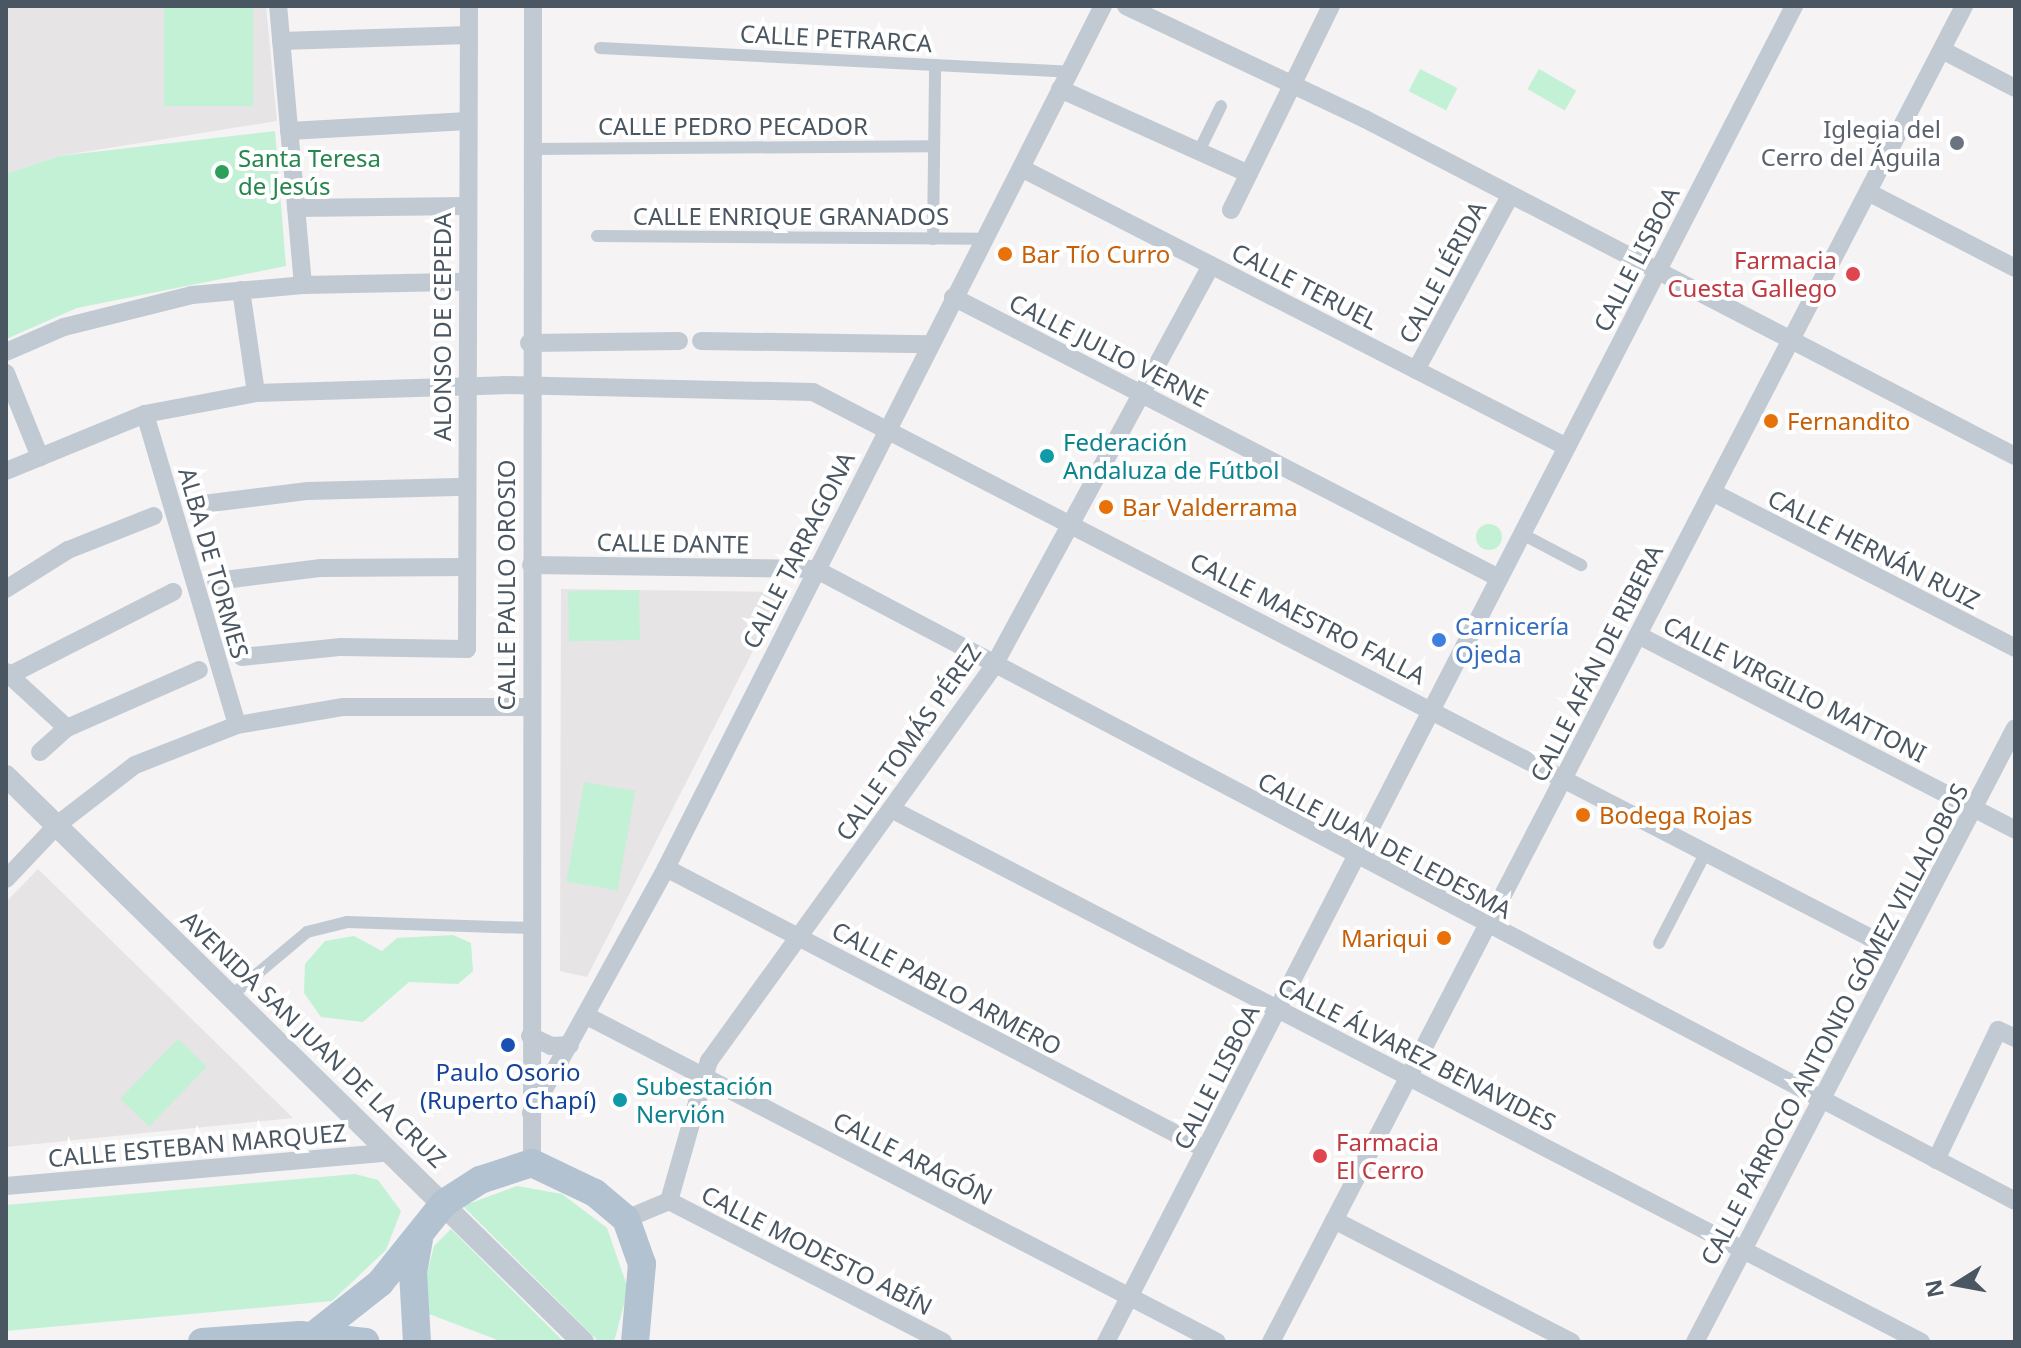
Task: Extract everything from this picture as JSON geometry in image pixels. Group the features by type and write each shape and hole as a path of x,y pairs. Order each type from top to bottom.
{"main road":[{"path":"314,1335 380,1283 419,1239 444,1203 480,1180 532,1163 595,1193 626,1219 642,1264 635,1342"},
{"path":"417,1342 413,1273 419,1239"},
{"path":"202,1342 314,1335 366,1342"}],"street":[{"path":"278,6 303,285"},
{"name":"ALONSO DE CEPEDA","path":"242,657 341,647 467,649 465,386 469,6"},
{"name":"CALLE PAULO OROSIO","path":"532,1163 529,343 533,6"},
{"name":"CALLE TARRAGONA","path":"531,1113 666,868 1103,6"},
{"path":"1126,6 1365,119 1791,345 2015,456"},
{"path":"1231,210 1331,6"},
{"name":"CALLE LISBOA","path":"1106,1342 1794,6"},
{"name":"CALLE AFÁN DE RIBERA","path":"1271,1342 1791,345 1964,6"},
{"path":"281,41 469,35"},
{"name":"CALLE PETRARCA","path":"600,48 935,65 1065,81"},
{"path":"1942,50 2015,88"},
{"path":"933,239 935,65"},
{"path":"1065,81 1249,174"},
{"path":"1199,151 1221,106"},
{"path":"289,131 468,121"},
{"name":"CALLE PEDRO PECADOR","path":"531,149 934,146"},
{"name":"CALLE TERUEL","path":"1021,168 1567,447"},
{"path":"1868,192 2015,268"},
{"name":"CALLE LÉRIDA","path":"1416,370 1510,196"},
{"path":"296,208 467,206"},
{"name":"CALLE ENRIQUE GRANADOS","path":"597,236 983,239"},
{"name":"CALLE TOMÁS PÉREZ","path":"669,1201 702,1076 993,667 1211,265"},
{"path":"6,352 64,327 241,290 303,285 466,282"},
{"path":"241,290 256,393"},
{"name":"CALLE JULIO VERNE","path":"953,297 1499,578"},
{"path":"529,343 679,341"},
{"path":"701,341 929,344"},
{"path":"6,373 40,457"},
{"name":"CALLE MAESTRO FALLA","path":"6,471 145,414 256,393 529,385 813,392 888,427 1898,952"},
{"name":"ALBA DE TORMES","path":"145,414 237,725"},
{"path":"195,505 308,491 466,487"},
{"name":"CALLE HERNÁN RUIZ","path":"1712,492 2015,648"},
{"path":"6,589 68,550 154,516"},
{"path":"1522,534 1581,565"},
{"name":"CALLE DANTE","path":"531,565 815,569"},
{"path":"216,581 321,568 467,567"},
{"name":"CALLE JUAN DE LEDESMA","path":"815,569 993,667 2015,1201"},
{"path":"67,728 8,673 173,592"},
{"name":"CALLE VIRGILIO MATTONI","path":"1638,635 2015,830"},
{"path":"40,752 67,728 199,670"},
{"path":"6,879 57,825 135,765 237,725 343,707 530,707"},
{"name":"CALLE PÁRROCO ANTONIO GÓMEZ VILLALOBOS","path":"1695,1342 2015,728"},
{"name":"AVENIDA SAN JUAN DE LA CRUZ","path":"9,784 57,825 232,995 583,1342"},
{"name":"CALLE ÁLVAREZ BENAVIDES","path":"891,809 1921,1342"},
{"path":"1659,943 1706,852"},
{"name":"CALLE PABLO ARMERO","path":"666,868 1205,1149"},
{"path":"232,995 307,932 347,922 530,928"},
{"name":"CALLE ARAGÓN","path":"587,1016 1217,1342"},
{"path":"1936,1160 1998,1030 2015,1038"},
{"path":"530,1036 551,1046 570,1045"},
{"name":"CALLE ESTEBAN MARQUEZ","path":"6,1186 391,1152"},
{"path":"626,1219 669,1201"},
{"name":"CALLE MODESTO ABÍN","path":"669,1201 943,1342"},
{"path":"1334,1220 1571,1342"}],"shaded area":[{"path":"6,6 266,6 277,121 59,156 6,174"},
{"path":"561,589 783,592 587,977 560,971"},
{"path":"38,869 293,1118 6,1147 6,902"}],"green space":[{"path":"164,6 253,6 253,106 164,106"},
{"path":"1420,69 1457,88 1446,110 1409,91"},
{"path":"1539,69 1576,90 1565,110 1528,89"},
{"path":"275,131 286,266 77,308 6,339 6,174 59,156"},
{"path":"1489,524 1498,528 1502,537 1498,546 1489,550 1480,546 1476,537 1480,528"},
{"path":"639,590 640,640 569,641 568,591"},
{"path":"584,782 635,791 618,890 566,881"},
{"path":"453,935 471,943 473,971 458,984 409,982 363,1022 321,1017 304,993 305,964 325,941 354,936 382,951 397,938"},
{"path":"178,1039 207,1067 149,1126 120,1099"},
{"path":"355,1174 378,1180 401,1211 386,1250 332,1301 6,1331 6,1205"},
{"path":"517,1186 562,1194 607,1228 628,1289 614,1342 599,1342 463,1206"},
{"path":"451,1229 564,1342 503,1342 429,1314 425,1282 434,1246"}],"place":[{"name":"Iglegia del Cerro del Águila","path":"1957,143"},
{"name":"Santa Teresa de Jesús","path":"222,172"},
{"name":"Bar Tío Curro","path":"1005,254"},
{"name":"Farmacia Cuesta Gallego","path":"1853,274"},
{"name":"Fernandito","path":"1771,421"},
{"name":"Federación Andaluza de Fútbol","path":"1047,456"},
{"name":"Bar Valderrama","path":"1106,507"},
{"name":"Carnicería Ojeda","path":"1439,640"},
{"name":"Bodega Rojas","path":"1583,815"},
{"name":"Mariqui","path":"1444,938"},
{"name":"Paulo Osorio (Ruperto Chapí)","path":"508,1045"},
{"name":"Subestación Nervión","path":"620,1100"},
{"name":"Farmacia El Cerro","path":"1320,1156"}]}
